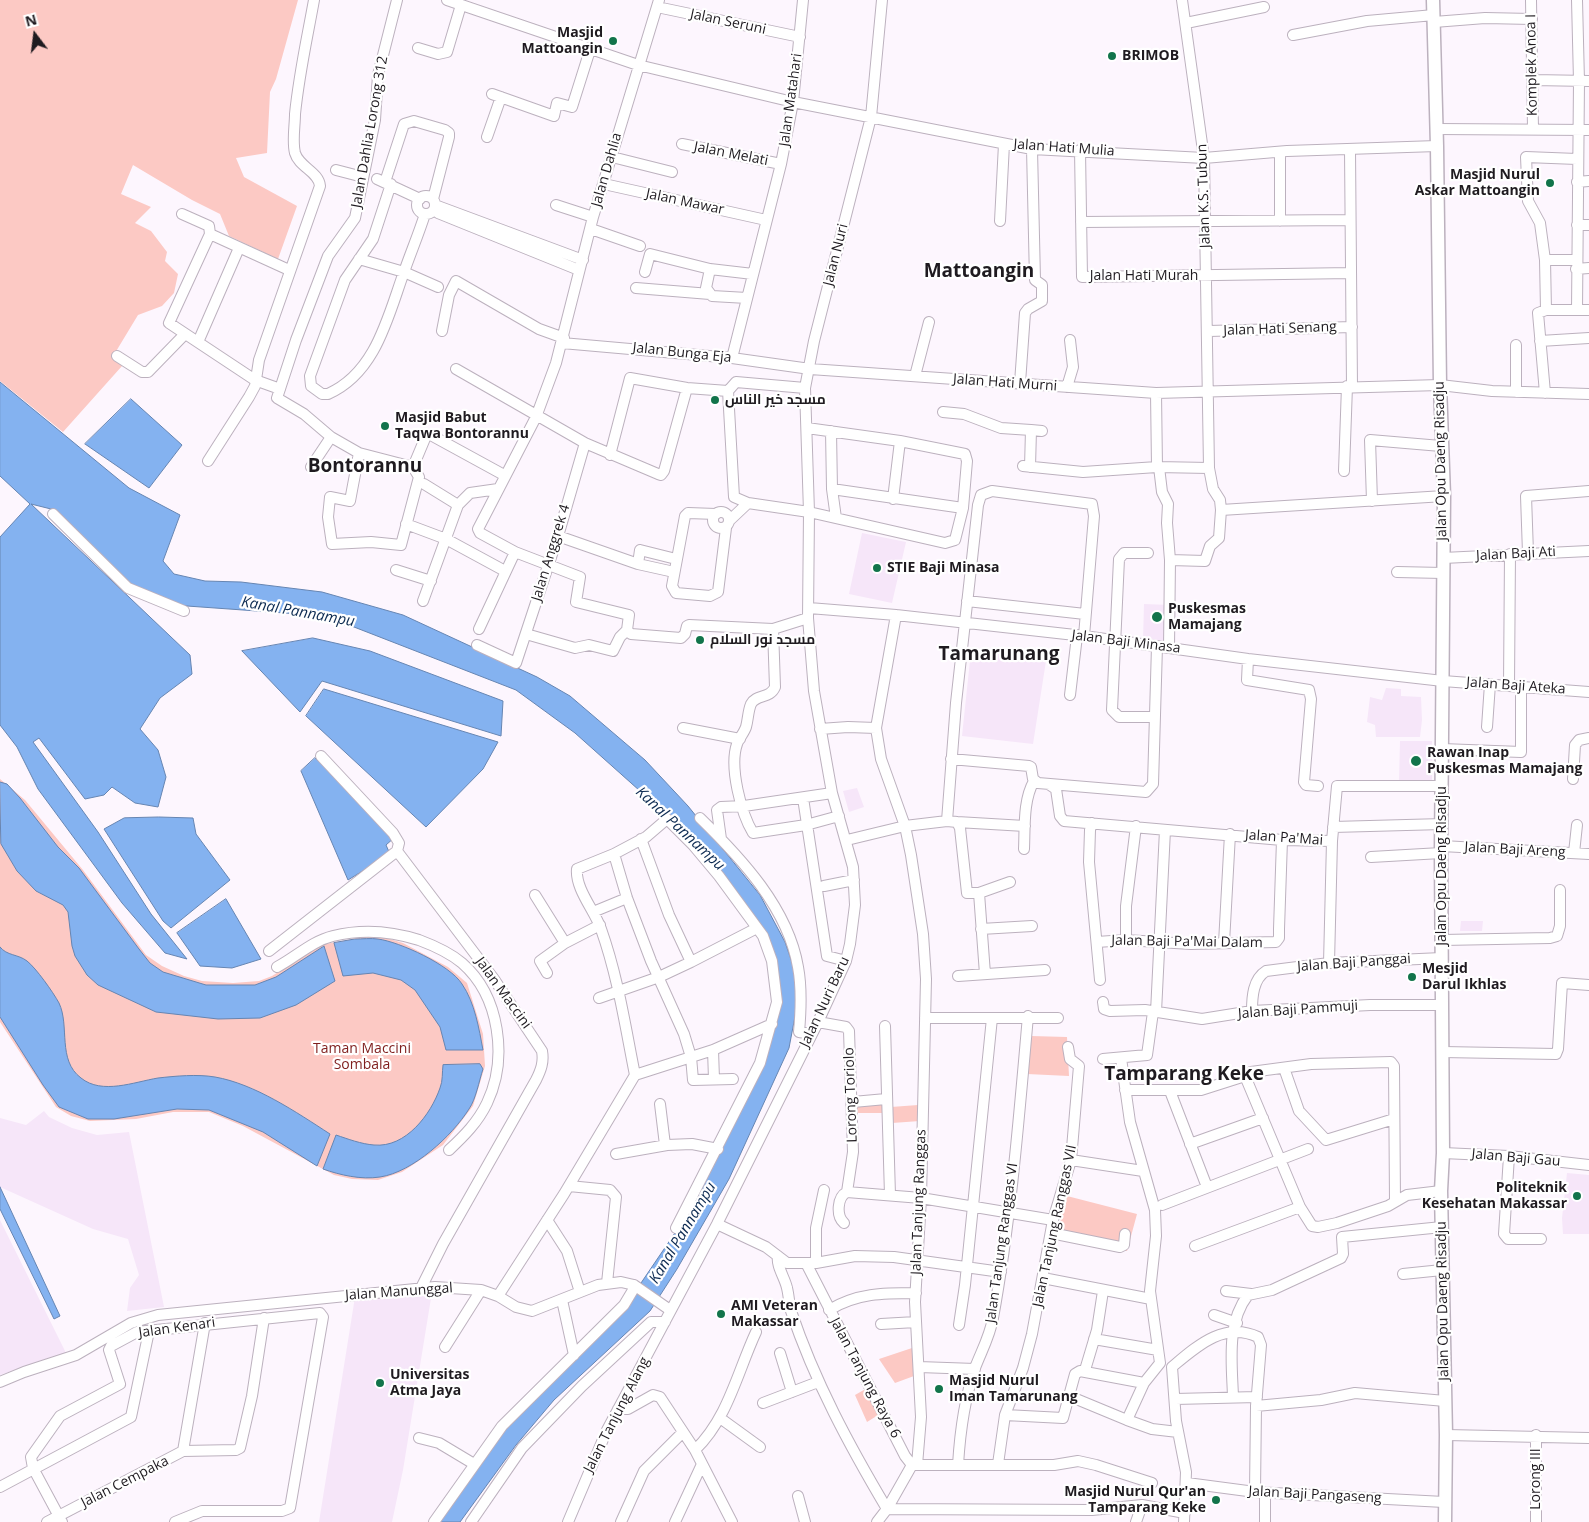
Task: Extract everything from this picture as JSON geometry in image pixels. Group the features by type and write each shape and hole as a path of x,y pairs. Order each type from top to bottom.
{"main road":[{"name":"Jalan Opu Daeng Risadju","path":"1433,0 1438,146 1441,446 1444,496 1441,850 1443,1152 1441,1192 1446,1435 1445,1522"}],"street":[{"path":"208,461 249,398 255,380 258,360 320,186 318,179 301,164 294,147 297,95 303,51 314,0"},
{"name":"Jalan Dahlia Lorong 312","path":"278,393 328,256 355,218 375,120 378,75 397,0"},
{"name":"Jalan Hati Mulia","path":"447,0 638,65 793,102 1032,149 1080,150 1204,158 1280,152 1438,146"},
{"name":"Jalan Matahari","path":"732,358 781,164 793,102 803,0"},
{"name":"Jalan Nuri","path":"809,613 806,368 875,100 882,0"},
{"name":"Jalan K.S. Tubun","path":"1182,0 1204,158 1210,393 1209,468 1213,489 1219,497 1222,510"},
{"name":"Komplek Anoa I","path":"1531,0 1533,129"},
{"path":"1577,0 1584,81 1577,130 1577,310"},
{"name":"Jalan Seruni","path":"658,4 800,37"},
{"name":"Jalan Dahlia","path":"515,552 478,532 504,475 536,417 563,340 594,217 638,65 658,4"},
{"path":"418,48 438,54 447,52 460,5"},
{"path":"1186,23 1264,7"},
{"path":"1293,35 1366,21 1485,18 1532,19"},
{"path":"487,136 496,96 554,116 557,103 572,107 590,50"},
{"path":"1533,80 1584,81"},
{"path":"414,120 449,133 450,137 432,207 404,272 384,329 368,360 343,385 331,393 322,394 311,386 310,376 345,280 377,230 384,182 404,124 414,120"},
{"path":"1437,129 1589,130"},
{"name":"Jalan Melati","path":"682,144 781,164"},
{"path":"1000,221 1004,144"},
{"path":"1020,383 1025,313 1028,309 1042,301 1042,285 1035,280 1032,149"},
{"path":"1080,150 1081,222 1350,220"},
{"path":"1344,471 1352,327 1350,150"},
{"path":"1280,152 1280,221"},
{"path":"612,157 672,172"},
{"path":"1546,310 1545,260 1540,223 1528,201 1526,157 1577,159"},
{"path":"336,170 364,177"},
{"path":"1577,182 1589,181"},
{"path":"384,182 420,199 428,196 432,207"},
{"name":"Jalan Mawar","path":"604,184 766,220"},
{"path":"420,199 418,208 432,207 581,265"},
{"path":"556,205 594,217"},
{"path":"182,214 209,226 210,234 169,319 170,324 278,393 327,434 359,453 413,467 419,477 401,545 371,542 332,544 328,517 330,497 350,501 359,453"},
{"name":"Jalan Hati Murah","path":"1081,222 1082,277 1351,273"},
{"path":"1576,225 1589,225"},
{"path":"591,229 640,246"},
{"path":"210,234 290,270"},
{"path":"198,342 239,248"},
{"path":"645,272 650,254 710,269 753,274"},
{"path":"359,259 404,272 438,287"},
{"path":"1545,260 1576,264 1589,268"},
{"path":"710,269 706,288 710,294"},
{"name":"Jalan Bunga Eja","path":"442,331 449,295 456,281 539,329 563,340 806,368"},
{"path":"636,288 747,298"},
{"path":"1545,393 1538,315 1546,310 1589,310"},
{"path":"916,376 929,322"},
{"name":"Jalan Hati Senang","path":"1208,331 1352,327"},
{"path":"117,356 142,372 148,372 185,334"},
{"path":"1540,341 1589,338"},
{"path":"1067,388 1074,356 1070,340"},
{"path":"1516,345 1516,392"},
{"path":"456,368 536,417 585,443 661,475 687,388"},
{"name":"Jalan Hati Murni","path":"806,368 1156,393 1210,393 1440,385 1516,392 1589,394"},
{"path":"610,455 630,378 687,388 728,391"},
{"path":"748,503 720,521 691,512 686,514 674,572 672,586 674,592 710,596 718,592 720,521 734,497 728,391 736,382 805,388"},
{"path":"1156,393 1158,467 1162,492 1168,504 1167,522 1170,560 1169,648"},
{"path":"943,412 964,414 1001,428 1042,431"},
{"path":"734,497 748,503 809,512 945,543 952,542 958,535 963,508 967,461 965,454 900,440 807,428"},
{"path":"1031,430 1026,466 1083,472 1158,467 1209,468"},
{"path":"831,431 832,489 836,518"},
{"path":"311,467 327,434"},
{"path":"413,467 427,434 504,475"},
{"path":"893,499 900,440"},
{"path":"1372,501 1370,440 1441,446"},
{"name":"Jalan Anggrek 4","path":"477,644 516,663 558,536 585,443"},
{"path":"424,484 458,505"},
{"path":"423,601 458,505 466,495 474,491 498,489"},
{"path":"832,489 963,508"},
{"path":"1010,882 979,893 967,893 960,828 952,821 951,759 964,623 978,505 981,495 992,491 1092,504 1094,516 1085,614 1070,695"},
{"path":"1528,553 1526,496 1589,491"},
{"path":"1170,560 1204,561 1210,546 1219,538 1222,510 1444,496"},
{"path":"53,514 128,588 184,612"},
{"path":"406,524 446,539 505,572"},
{"path":"558,536 638,564 674,572"},
{"path":"638,564 640,550 676,559"},
{"name":"Jalan Baji Ati","path":"1443,558 1589,551"},
{"path":"479,630 515,552 580,577 575,599 578,604 630,615 628,630 620,637 613,651 589,645 575,648 526,634"},
{"path":"1148,553 1124,553 1119,560 1114,640 1113,713 1119,717 1154,717"},
{"path":"1509,685 1510,554"},
{"path":"396,570 431,581"},
{"path":"1397,572 1443,573"},
{"path":"967,601 1085,614"},
{"path":"628,630 636,635 679,638 684,636 686,626 690,625 773,629 809,613"},
{"name":"Jalan Baji Minasa","path":"809,613 896,615 1114,640 1248,659 1443,682"},
{"name":"Jalan Nuri Baru","path":"670,1310 717,1224 743,1160 769,1122 846,961 854,920 854,880 846,840 832,793 820,729 814,691 809,613"},
{"path":"820,729 876,728 896,615"},
{"path":"773,629 775,687 770,694 753,702 735,755 736,784 753,834 806,825 839,816"},
{"path":"1034,781 1142,793 1149,791 1153,784 1157,646"},
{"path":"1248,659 1247,680 1309,690 1311,699 1304,782 1306,785 1318,786"},
{"name":"Jalan Baji Ateka","path":"1443,682 1509,685 1589,692"},
{"path":"1487,727 1490,684"},
{"path":"1442,749 1522,752 1521,686"},
{"path":"683,728 740,739"},
{"name":"Jalan Tanjung Ranggas","path":"876,728 887,781 905,826 923,934 926,979 922,1198 916,1293 921,1417 914,1465"},
{"path":"1573,779 1575,745 1579,740 1589,738"},
{"path":"270,951 398,851 399,844 393,833 321,756"},
{"path":"951,759 1031,767 1034,781 1030,788 1024,849"},
{"name":"Jalan Pa'Mai","path":"1050,784 1056,789 1061,819 1064,821 1282,840 1332,842 1337,786 1442,786"},
{"path":"721,839 718,809 721,807 744,806 832,793"},
{"path":"803,798 827,956 846,961"},
{"path":"700,818 721,839 765,894 788,933 798,966 802,1002 799,1032 812,1034"},
{"path":"635,1075 618,990 600,926 582,888 577,869 614,854 640,839 667,819 703,857 757,928 768,949 775,978 777,1002 760,1062 718,1149 676,1228"},
{"path":"846,840 905,826 952,821 1025,826"},
{"path":"1092,822 1089,862 1098,942 1100,980"},
{"path":"1333,827 1442,824"},
{"path":"1574,853 1577,825"},
{"path":"1126,940 1126,906 1136,826"},
{"path":"1103,1059 1148,1054 1155,1012 1165,830"},
{"path":"1224,943 1230,834"},
{"path":"640,839 669,915 691,962"},
{"name":"Jalan Baji Pa'Mai Dalam","path":"1098,942 1126,940 1224,943 1276,942 1279,929 1282,840"},
{"path":"1329,963 1332,842"},
{"name":"Jalan Baji Areng","path":"1371,858 1441,850 1589,854"},
{"name":"Jalan Maccini","path":"398,851 534,1036 544,1058 536,1080 443,1244 421,1288"},
{"path":"614,854 627,898 684,1034 691,1057 694,1080 733,1079"},
{"path":"824,886 854,880"},
{"path":"1442,940 1550,938 1556,936 1560,926 1560,890"},
{"path":"979,893 985,974"},
{"path":"535,895 566,944"},
{"path":"593,912 627,898"},
{"path":"547,974 540,961 566,944 600,926"},
{"path":"981,929 1032,926"},
{"path":"599,998 659,977 757,928"},
{"path":"277,968 325,938 344,934 374,932 405,936 436,946 469,970 482,987 492,1013 497,1035 498,1067 491,1094 483,1111 471,1128 449,1150"},
{"name":"Jalan Baji Panggai","path":"1252,1011 1253,990 1260,976 1266,971 1329,963 1442,958"},
{"path":"958,976 1045,970"},
{"path":"1442,1052 1556,1054 1558,1049 1562,983 1589,985"},
{"name":"Jalan Baji Pammuji","path":"1103,1002 1106,1011 1136,1010 1202,1019 1252,1011 1370,1005 1442,1005"},
{"path":"925,1018 1028,1016 1058,1018"},
{"name":"Jalan Tanjung Ranggas VI","path":"958,1465 960,1430 975,1369 993,1322 1001,1272 1009,1214 1028,1016"},
{"path":"959,1325 967,1268 992,1018"},
{"name":"Lorong Toriolo","path":"818,1022 848,1028 853,1102 853,1152 847,1192 842,1195 839,1202 841,1219 844,1223"},
{"path":"498,1296 548,1220 635,1075 714,1050 772,1024"},
{"path":"885,1026 890,1195"},
{"name":"Jalan Tanjung Ranggas VII","path":"998,1464 1005,1415 1023,1368 1043,1278 1053,1220 1071,1160 1079,1066 1070,1059 1068,1047"},
{"path":"714,1050 714,1079"},
{"path":"1121,1058 1125,1090 1142,1171 1152,1200 1156,1221 1150,1284 1160,1363 1144,1384 1127,1420"},
{"path":"1125,1090 1201,1090 1245,1076 1251,1072 1311,1064 1391,1062 1394,1066 1395,1202"},
{"path":"1284,1068 1298,1111 1326,1140 1394,1119"},
{"path":"1245,1076 1300,1207 1312,1226 1318,1227 1337,1223 1395,1202 1406,1195 1441,1192"},
{"path":"1170,1091 1207,1187"},
{"path":"853,1102 886,1099"},
{"path":"660,1104 665,1145"},
{"path":"1190,1144 1263,1118"},
{"path":"616,1154 665,1145 692,1144 718,1149"},
{"path":"1162,1205 1308,1150"},
{"name":"Jalan Baji Gau","path":"1443,1152 1509,1156 1589,1165"},
{"path":"1509,1156 1504,1234 1508,1239 1541,1239"},
{"path":"1071,1160 1142,1171"},
{"path":"569,1186 610,1190 616,1197 607,1283"},
{"path":"811,1263 824,1190"},
{"path":"847,1192 922,1198 1053,1220"},
{"path":"1195,1246 1300,1207"},
{"path":"548,1220 567,1251 580,1292"},
{"path":"717,1224 766,1247 787,1263 811,1263 855,1256 918,1260 1001,1272"},
{"path":"1226,1291 1251,1294 1265,1293 1322,1264 1340,1258 1343,1254 1342,1237 1442,1226"},
{"path":"1050,1233 1120,1247 1124,1245 1125,1234"},
{"path":"778,1256 778,1263 788,1290 790,1309 818,1382 851,1449 887,1509"},
{"name":"Jalan Tanjung Raya 6","path":"811,1263 829,1310 905,1456 914,1465"},
{"path":"1404,1274 1442,1270"},
{"path":"1043,1278 1151,1299"},
{"name":"Jalan Manunggal","path":"0,1382 81,1353 140,1319 158,1315 421,1288 481,1290 498,1296 516,1307 532,1311 607,1283 621,1282 635,1285"},
{"path":"434,1522 507,1420 624,1305 635,1285 670,1310"},
{"path":"445,1347 481,1290"},
{"path":"1085,1370 1094,1339 1103,1291"},
{"path":"829,1310 852,1298 869,1294 916,1293"},
{"path":"1233,1397 1232,1357 1236,1327 1246,1298 1251,1294"},
{"path":"562,1300 574,1355"},
{"name":"Jalan Tanjung Alang","path":"568,1522 590,1467 670,1310"},
{"name":"Jalan Kenari","path":"34,1468 31,1458 32,1454 60,1416 120,1384 109,1350 111,1346 132,1334 205,1324 320,1313 323,1318 319,1349 292,1505 287,1511 202,1511 175,1522"},
{"path":"1214,1315 1255,1335 1260,1340 1257,1401 1260,1492 1265,1522"},
{"path":"183,1451 236,1450 240,1448 252,1396 264,1318"},
{"path":"471,1522 522,1448 551,1417 651,1322 665,1322"},
{"path":"882,1324 916,1322"},
{"name":"Jalan Cempaka","path":"47,1522 60,1519 183,1451 205,1324"},
{"path":"1172,1367 1209,1339 1236,1327"},
{"path":"0,1487 131,1417 149,1331"},
{"path":"695,1450 707,1438 720,1418 756,1332"},
{"path":"1094,1339 1158,1350"},
{"path":"780,1353 792,1392"},
{"path":"1160,1363 1172,1367"},
{"path":"919,1366 975,1369"},
{"path":"887,1509 1092,1510 1142,1505 1185,1518 1187,1483 1178,1432 1172,1367"},
{"path":"1005,1415 1063,1418 1075,1374 1085,1370 1144,1384"},
{"path":"764,1403 818,1382"},
{"path":"1175,1399 1233,1397 1257,1401 1321,1400 1355,1393 1445,1401"},
{"path":"618,1409 628,1409 653,1395 660,1397 695,1450 728,1520"},
{"path":"1069,1396 1152,1429 1178,1432"},
{"path":"720,1418 760,1447"},
{"path":"622,1522 644,1471 683,1432"},
{"path":"1446,1435 1536,1435 1589,1438"},
{"name":"Lorong III","path":"1536,1435 1536,1522"},
{"path":"419,1438 439,1443 474,1464"},
{"path":"877,1522 914,1465 1054,1465 1078,1461 1152,1483"},
{"path":"674,1522 702,1464"},
{"path":"34,1468 60,1519"},
{"name":"Jalan Baji Pangaseng","path":"1187,1483 1260,1492 1444,1502"},
{"path":"798,1496 806,1522"},
{"path":"1136,1522 1142,1505"}],"shaded area":[{"name":"STIE Baji Minasa","path":"862,533 906,542 892,603 849,594"},
{"path":"1144,604 1170,605 1167,646 1143,641"},
{"path":"993,649 1019,652 1018,656 1046,661 1033,744 962,736 971,651 991,654"},
{"path":"1386,688 1401,689 1401,696 1421,697 1422,720 1420,737 1376,737 1375,725 1367,722 1370,697 1382,700"},
{"name":"Rawan Inap Puskesmas Mamajang","path":"1400,741 1432,741 1432,780 1428,784 1399,783"},
{"path":"857,788 864,807 849,812 843,791"},
{"path":"1461,921 1483,921 1482,931 1460,931"},
{"path":"44,1111 49,1117 72,1128 97,1135 129,1132 164,1307 127,1311 130,1288 139,1275 128,1239 93,1229 0,1187 0,1118 26,1125"},
{"name":"Politeknik Kesehatan Makassar","path":"1567,1173 1589,1175 1589,1234 1563,1234 1562,1218"},
{"path":"0,1220 66,1353 0,1375"},
{"name":"Universitas Atma Jaya","path":"432,1292 403,1470 392,1522 319,1522 355,1297"}],"green space":[{"path":"0,0 298,0 276,79 270,92 267,153 236,158 244,177 297,206 278,259 229,236 220,214 192,200 133,165 121,194 151,207 135,223 151,231 167,252 165,261 178,274 174,293 162,306 138,315 112,358 122,366 63,432 0,381"},
{"name":"Taman Maccini Sombala","path":"0,779 25,800 83,870 146,955 162,966 184,976 202,981 233,983 259,981 272,976 321,945 361,937 380,936 403,943 448,967 467,983 483,1034 485,1066 473,1106 443,1145 402,1172 378,1180 352,1179 334,1175 243,1126 209,1112 173,1112 136,1119 90,1121 71,1116 56,1107 0,1022"},
{"path":"1031,1036 1067,1037 1069,1076 1027,1074"},
{"path":"885,1098 886,1113 856,1113 856,1100"},
{"path":"918,1105 920,1121 892,1123 891,1107"},
{"path":"1067,1196 1137,1214 1127,1251 1057,1233"},
{"path":"912,1348 914,1376 895,1383 879,1359"},
{"path":"869,1387 883,1412 867,1422 855,1395"}],"water":[{"name":"Kanal Pannampu","path":"0,382 129,488 180,515 163,561 174,574 205,581 241,582 322,592 403,615 537,677 570,696 645,760 688,806 760,895 785,942 796,974 797,1006 789,1048 729,1179 677,1269 650,1311 554,1400 516,1445 460,1522 437,1522 502,1428 622,1311 681,1224 775,1023 768,942 668,816 575,733 516,690 354,627 299,614 173,605 137,591 55,510 31,504 190,655 192,674 160,698 140,729 158,750 166,777 158,807 135,803 112,787 104,795 85,799 39,738 33,742 98,832 151,914 187,959 165,953 122,903 38,789 17,747 0,725 0,537 30,504 0,476"},
{"path":"131,399 182,445 149,488 85,444"},
{"path":"313,638 370,651 503,701 501,736 322,681 300,712 242,651"},
{"path":"324,689 498,742 483,769 426,827 306,716"},
{"path":"315,758 348,785 395,837 386,845 390,854 348,880 301,771"},
{"path":"0,782 7,784 20,798 58,847 79,868 150,963 163,972 206,985 255,985 276,977 324,946 335,981 296,1005 260,1018 218,1019 156,1012 98,985 87,975 75,956 68,912 63,905 36,891 17,871 1,844"},
{"path":"124,818 193,818 196,834 230,880 171,928 163,921 104,829"},
{"path":"226,899 261,959 232,968 200,966 177,933"},
{"path":"355,939 387,941 424,956 447,969 456,977 466,991 478,1025 483,1050 446,1050 440,1027 415,990 401,980 373,973 343,976 334,943"},
{"path":"0,947 31,964 56,998 62,1012 66,1052 69,1062 81,1078 89,1083 108,1087 158,1078 201,1076 215,1077 245,1086 275,1100 330,1134 317,1166 263,1132 209,1110 177,1109 114,1119 88,1119 59,1107 0,1017"},
{"path":"480,1064 483,1069 469,1109 442,1141 418,1160 393,1174 373,1178 351,1176 323,1169 336,1135 374,1145 397,1141 407,1135 424,1118 436,1098 441,1085 443,1065"},
{"path":"0,1187 60,1316 54,1319 0,1209"}],"place":[{"name":"Masjid Mattoangin","path":"613,41"},
{"name":"BRIMOB","path":"1112,56"},
{"name":"Masjid Nurul Askar Mattoangin","path":"1550,183"},
{"name":"مسجد خير الناس","path":"715,400"},
{"name":"Masjid Babut Taqwa Bontorannu","path":"385,426"},
{"name":"STIE Baji Minasa","path":"877,568"},
{"name":"Puskesmas Mamajang","path":"1157,617"},
{"name":"مسجد نور السلام","path":"700,640"},
{"name":"Rawan Inap Puskesmas Mamajang","path":"1416,761"},
{"name":"Mesjid Darul Ikhlas","path":"1412,977"},
{"name":"Politeknik Kesehatan Makassar","path":"1577,1196"},
{"name":"AMI Veteran Makassar","path":"721,1314"},
{"name":"Universitas Atma Jaya","path":"380,1383"},
{"name":"Masjid Nurul Iman Tamarunang","path":"939,1389"},
{"name":"Masjid Nurul Qur'an Tamparang Keke","path":"1216,1500"}],"district":[{"name":"Mattoangin","path":"979,272"},
{"name":"Bontorannu","path":"365,467"},
{"name":"Tamarunang","path":"999,655"},
{"name":"Tamparang Keke","path":"1184,1075"}]}
